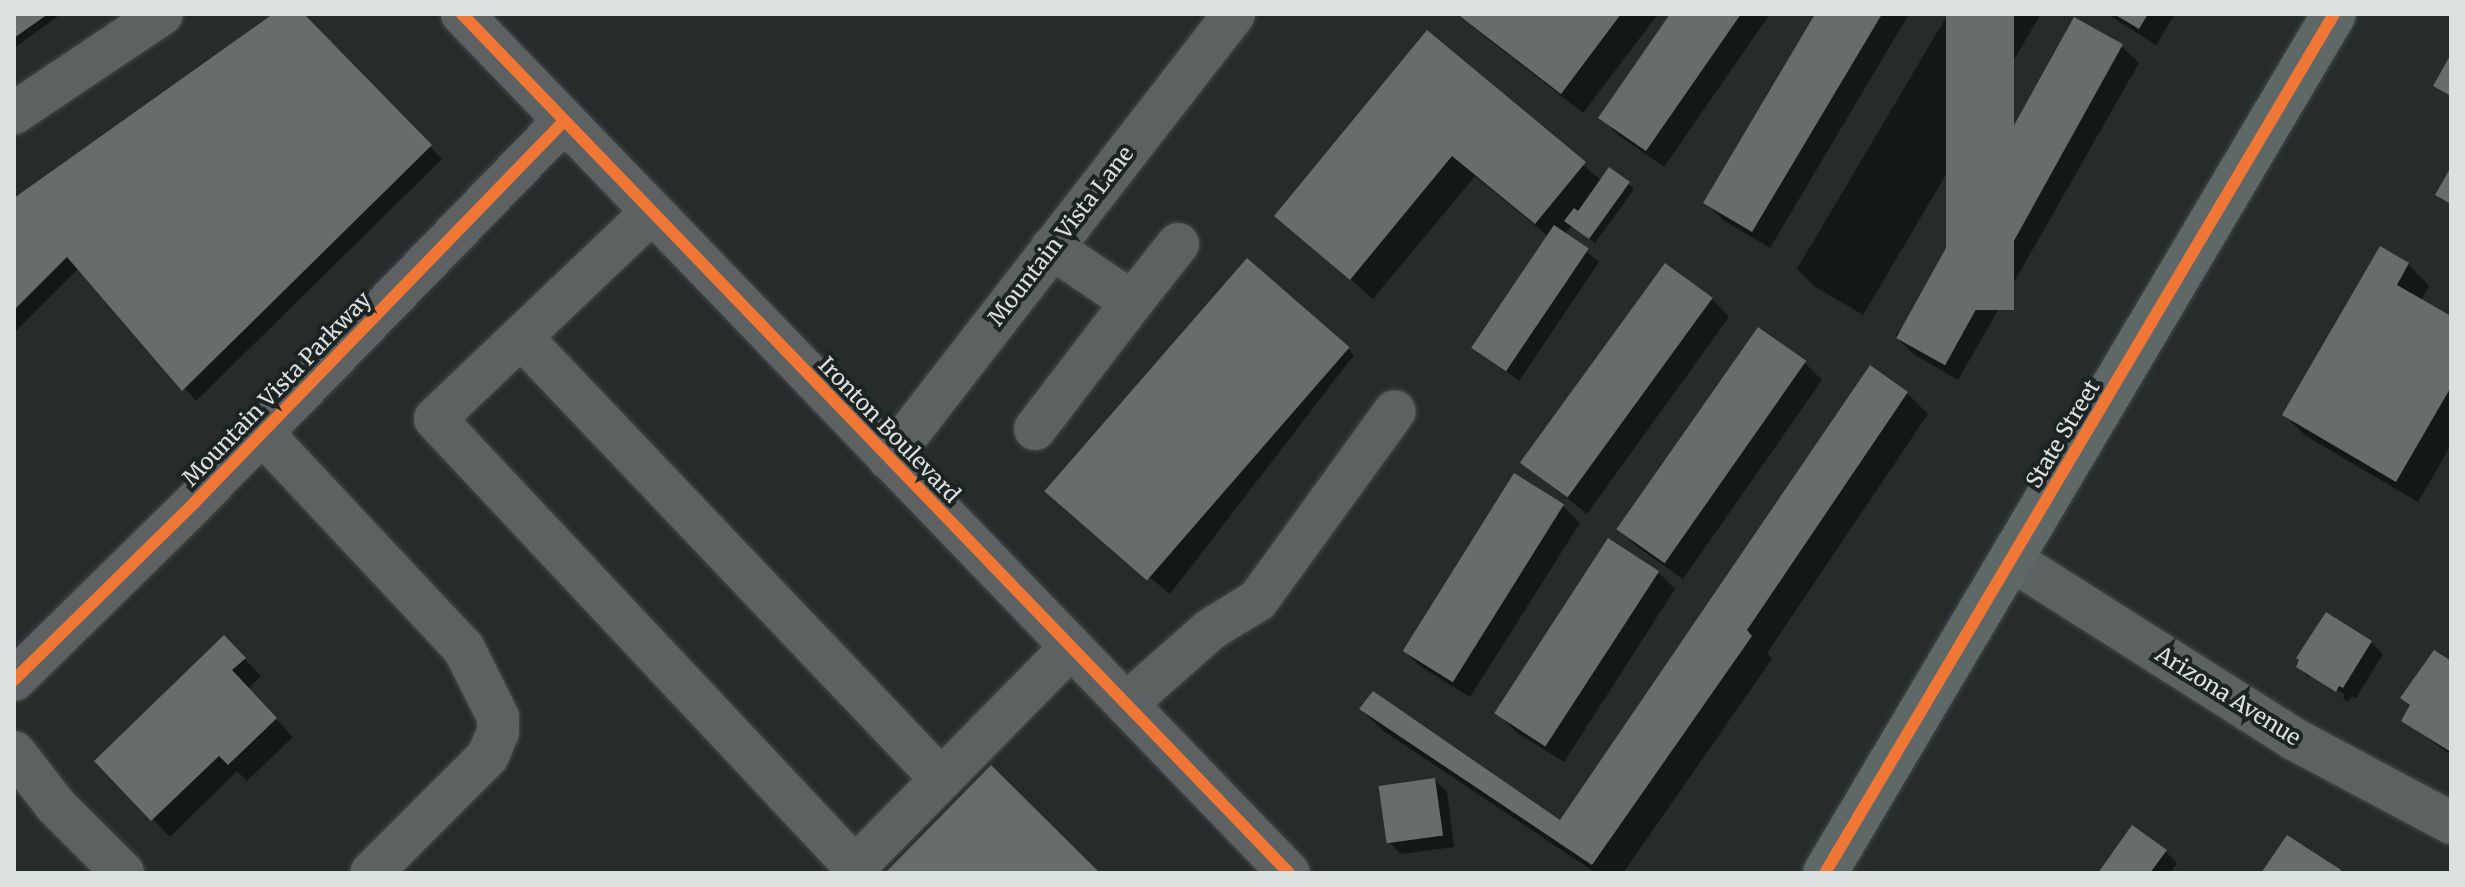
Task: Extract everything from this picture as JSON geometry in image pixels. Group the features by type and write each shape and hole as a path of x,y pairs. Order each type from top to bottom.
{"main road":[{"name":"State Street","path":"1825,873 2334,14"}],"street":[{"path":"14,113 162,14"},
{"name":"Ironton Boulevard","path":"462,14 1289,873"},
{"name":"Mountain Vista Lane","path":"889,459 1234,14"},
{"name":"Mountain Vista Parkway","path":"14,680 262,433 564,121"},
{"path":"651,213 435,419 855,867 1071,647"},
{"path":"1035,429 1178,244"},
{"path":"1052,248 1132,302"},
{"path":"521,337 941,779"},
{"path":"1126,704 1211,629 1258,600 1395,411"},
{"path":"262,433 464,649 498,717 498,732 488,756 371,873"},
{"name":"Arizona Avenue","path":"2012,560 2294,739 2451,823"},
{"path":"14,752 56,806 123,873"}],"building":[{"path":"14,14 48,14 14,38"},
{"path":"273,14 304,14 432,145 182,391 67,257 14,310 14,198"},
{"path":"1457,14 1621,14 1561,94"},
{"path":"1670,14 1741,14 1646,151 1598,118"},
{"path":"1815,14 1882,14 1752,232 1703,203"},
{"path":"1946,14 2014,14 2014,310 1946,310"},
{"path":"2114,14 2148,14 2139,29"},
{"path":"2074,17 2123,44 1945,365 1896,338"},
{"path":"1427,30 1586,162 1535,224 1452,156 1350,280 1274,216"},
{"path":"2451,54 2451,96 2433,86"},
{"path":"1609,167 1630,182 1589,239 1564,221 1574,208 1578,211"},
{"path":"2451,167 2451,204 2435,195"},
{"path":"1554,225 1589,248 1506,371 1471,348"},
{"path":"2380,246 2409,263 2397,285 2451,316 2451,387 2396,482 2282,415"},
{"path":"1247,258 1350,347 1147,580 1044,491"},
{"path":"1665,263 1713,298 1568,498 1520,463"},
{"path":"1758,327 1806,361 1665,563 1616,529"},
{"path":"1870,365 1908,392 1747,630 1752,636 1592,865 1359,709 1373,691 1560,820"},
{"path":"1514,473 1564,504 1453,682 1403,651"},
{"path":"1608,538 1659,571 1545,747 1494,713"},
{"path":"2326,612 2372,641 2343,688 2339,686 2336,692 2296,667 2299,660 2296,658"},
{"path":"224,635 246,658 232,670 277,718 228,765 219,756 151,821 94,761"},
{"path":"2434,650 2451,661 2451,752 2401,721 2410,705 2400,698"},
{"path":"991,765 1100,873 885,873"},
{"path":"1435,778 1443,835 1387,843 1379,786"},
{"path":"2132,825 2167,850 2150,873 2098,873"},
{"path":"2287,835 2341,870 2339,873 2261,873"}],"cycle path":[{"path":"462,14 1289,873"},
{"path":"1825,873 2334,14"},
{"path":"14,680 194,503 564,121"}]}
